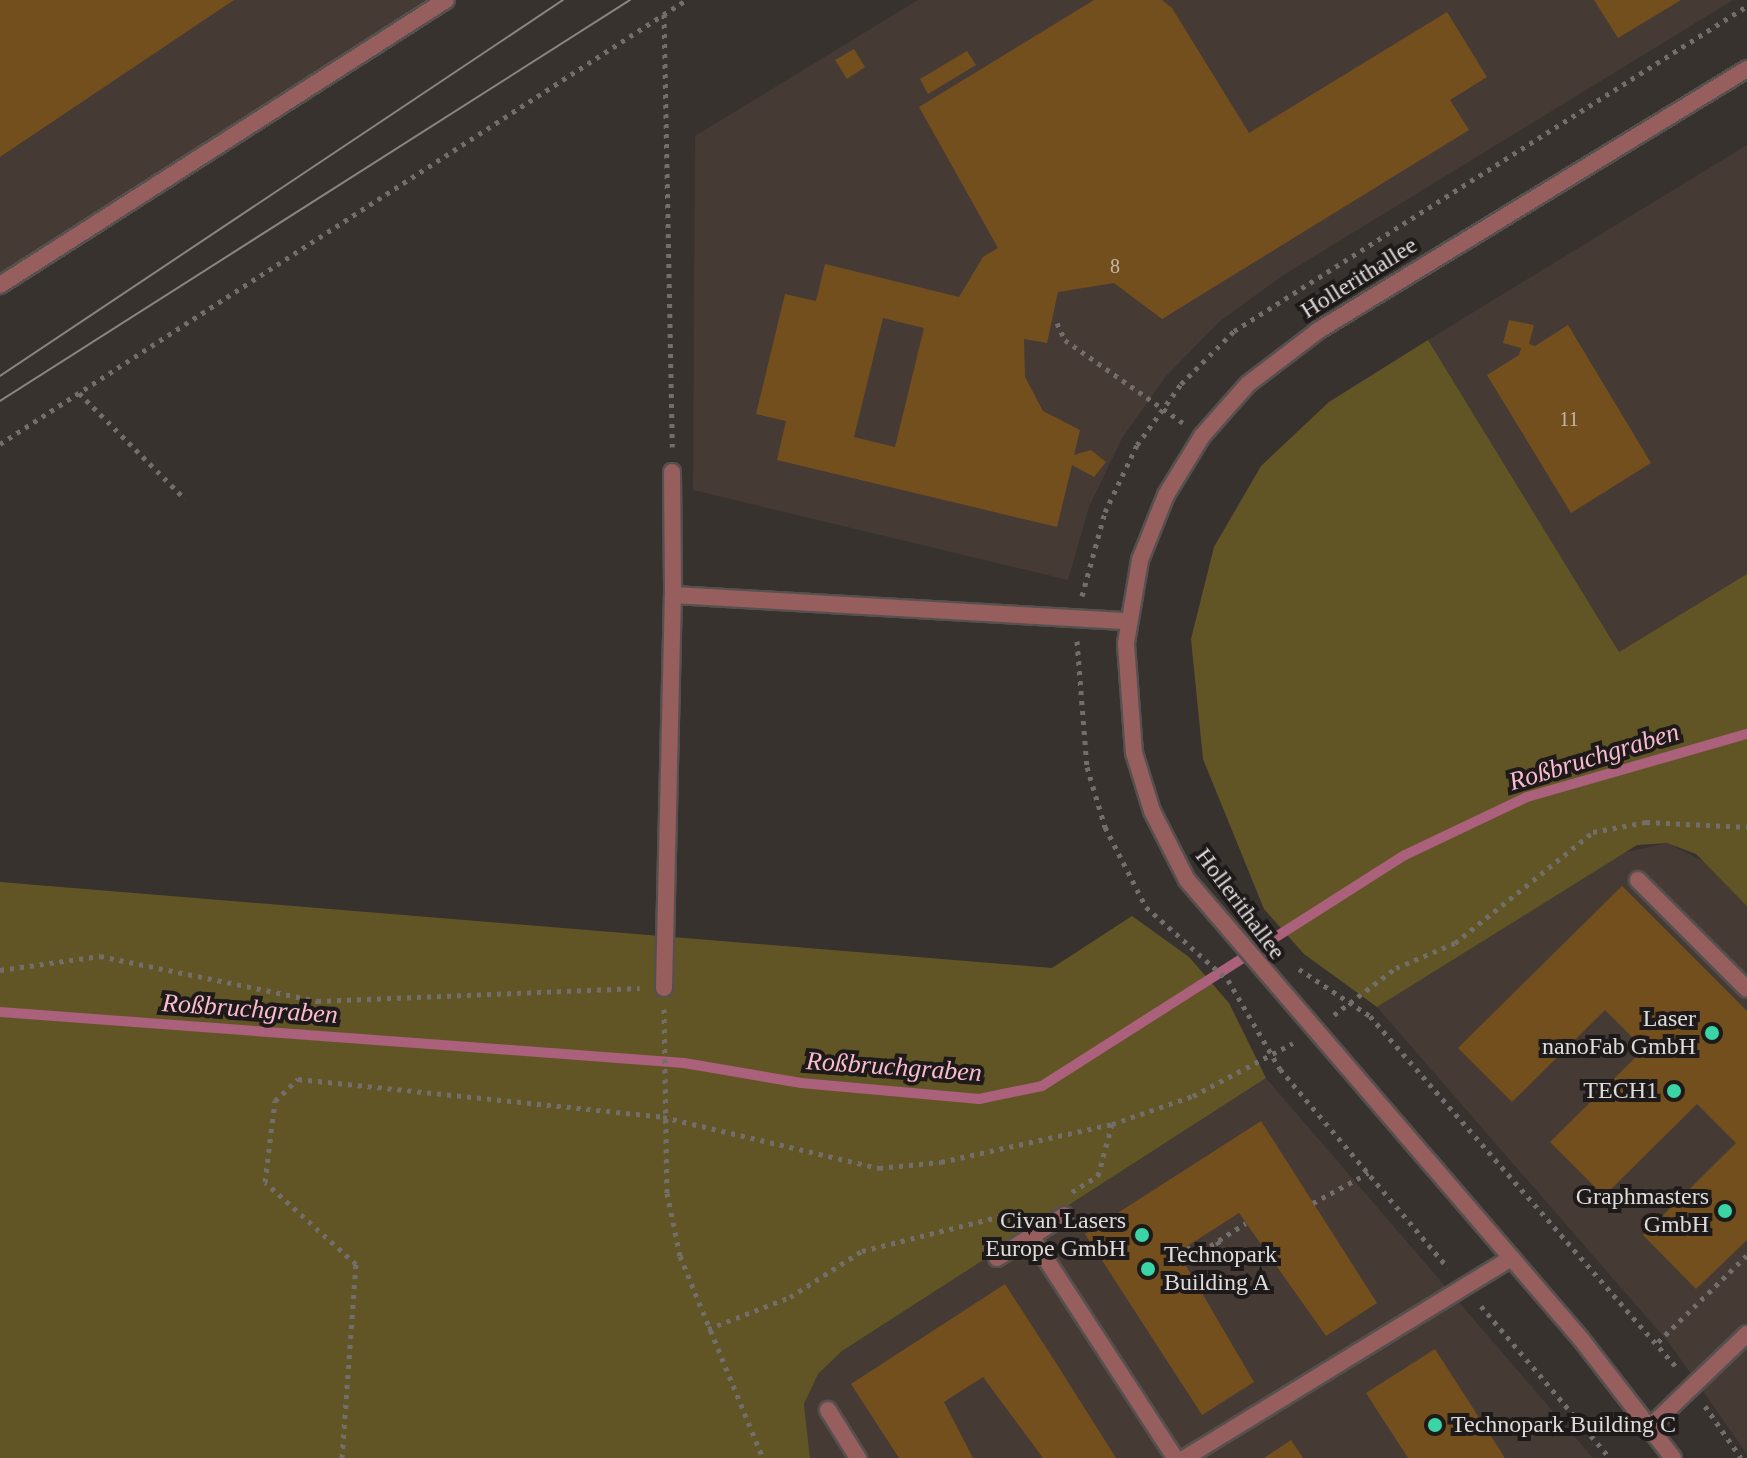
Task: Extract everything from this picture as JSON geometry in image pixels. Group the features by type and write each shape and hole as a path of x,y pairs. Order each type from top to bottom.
{"street":[{"path":"0,285 446,0"},
{"name":"Hollerithallee","path":"1673,1458 1651,1426 1512,1258 1238,946 1187,880 1141,781 1127,707 1128,621 1151,527 1202,436 1248,384 1319,330 1747,69"},
{"path":"664,988 673,595 672,472"},
{"path":"673,595 1128,621"},
{"path":"1638,880 1747,989"},
{"path":"997,1258 1065,1215"},
{"path":"1031,1236 1175,1458"},
{"path":"1185,1458 1461,1284 1512,1258"},
{"path":"1651,1426 1747,1334"},
{"path":"828,1410 858,1458"}],"path":[{"path":"0,444 686,0"},
{"path":"1610,1458 1270,1056 1228,980 1146,907 1105,827 1078,709 1079,617 1105,512 1162,408 1263,309 1747,6"},
{"path":"664,14 672,472"},
{"path":"1057,323 1065,340 1202,436"},
{"path":"79,393 185,499"},
{"path":"1350,1002 1396,968 1455,943 1593,832 1646,822 1744,828 1747,834"},
{"path":"0,970 100,956 317,1001 664,988"},
{"path":"1294,965 1370,1016 1658,1342 1741,1458"},
{"path":"663,1040 663,1117 670,1206 708,1329 763,1458"},
{"path":"342,1458 359,1273 265,1182 275,1101 298,1079 663,1117 879,1168 1112,1124 1193,1096 1270,1056"},
{"path":"1065,1195 1098,1176 1112,1124"},
{"path":"1313,1203 1368,1173"},
{"path":"708,1329 790,1297 862,1251 1031,1208"},
{"path":"1185,1262 1246,1223"},
{"path":"1217,1241 1225,1255"},
{"path":"1187,1246 1193,1256"},
{"path":"1658,1342 1747,1255"}],"shaded area":[{"path":"0,0 431,0 0,278"},
{"path":"918,0 1733,0 1282,276 1220,321 1166,376 1122,438 1089,507 1068,580 693,490 695,136"},
{"path":"1747,145 1747,574 1619,652 1428,340"},
{"path":"1428,340 1619,652 1747,574 1747,906 1696,854 1667,843 1637,845 1377,1007 1304,954 1264,909 1203,759 1191,639 1214,547 1261,466 1329,402"},
{"path":"1667,843 1711,865 1747,906 1747,1454 1670,1344 1377,1007 1614,855"},
{"path":"0,882 1052,968 1132,916 1189,957 1229,1003 1266,1078 842,1351 818,1374 804,1404 810,1458 0,1458"},
{"path":"1266,1078 1593,1458 810,1458 804,1404 818,1374 842,1351"}],"building":[{"path":"0,0 234,0 0,157"},
{"path":"1094,0 1162,0 1172,8 1249,133 1447,12 1487,77 1450,100 1469,130 1162,319 1114,283 1058,292 1047,343 1024,339 1025,377 1043,411 1080,430 1074,455 1091,450 1106,462 1094,477 1072,465 1057,527 777,460 786,421 756,414 785,294 816,301 825,264 959,297 983,257 998,248 919,107","holes":["883,318 924,328 895,447 854,437"]},
{"path":"1594,0 1681,0 1618,38"},
{"path":"854,49 865,67 847,79 835,60"},
{"path":"967,51 976,65 928,94 920,79"},
{"path":"1509,320 1534,325 1529,344 1535,346 1568,325 1651,463 1571,513 1487,375 1519,355 1521,348 1503,343"},
{"name":"TECH1","path":"1622,886 1747,1011 1747,1240 1696,1289 1643,1235 1736,1143 1697,1104 1604,1196 1550,1142 1644,1049 1605,1010 1512,1102 1458,1048"},
{"name":"Technopark Building A","path":"1261,1121 1377,1303 1326,1336 1239,1213 1178,1252 1254,1382 1202,1415 1085,1234"},
{"path":"1005,1284 1116,1458 1043,1458 983,1377 944,1402 973,1458 899,1458 851,1384"},
{"name":"Technopark Building C","path":"1435,1349 1505,1458 1408,1458 1366,1393"},
{"path":"1291,1440 1303,1458 1264,1458"}],"waterway":[{"name":"Roßbruchgraben","path":"0,1012 684,1063 801,1083 979,1099 1042,1086 1405,855 1527,797 1747,734"}],"tram line":[{"path":"0,376 563,0"},
{"path":"0,401 630,0"}],"place":[{"name":"Laser nanoFab GmbH","path":"1712,1033"},
{"name":"TECH1","path":"1674,1091"},
{"name":"Graphmasters GmbH","path":"1725,1211"},
{"name":"Civan Lasers Europe GmbH","path":"1142,1235"},
{"name":"Technopark Building A","path":"1148,1269"},
{"name":"Technopark Building C","path":"1435,1425"}]}
